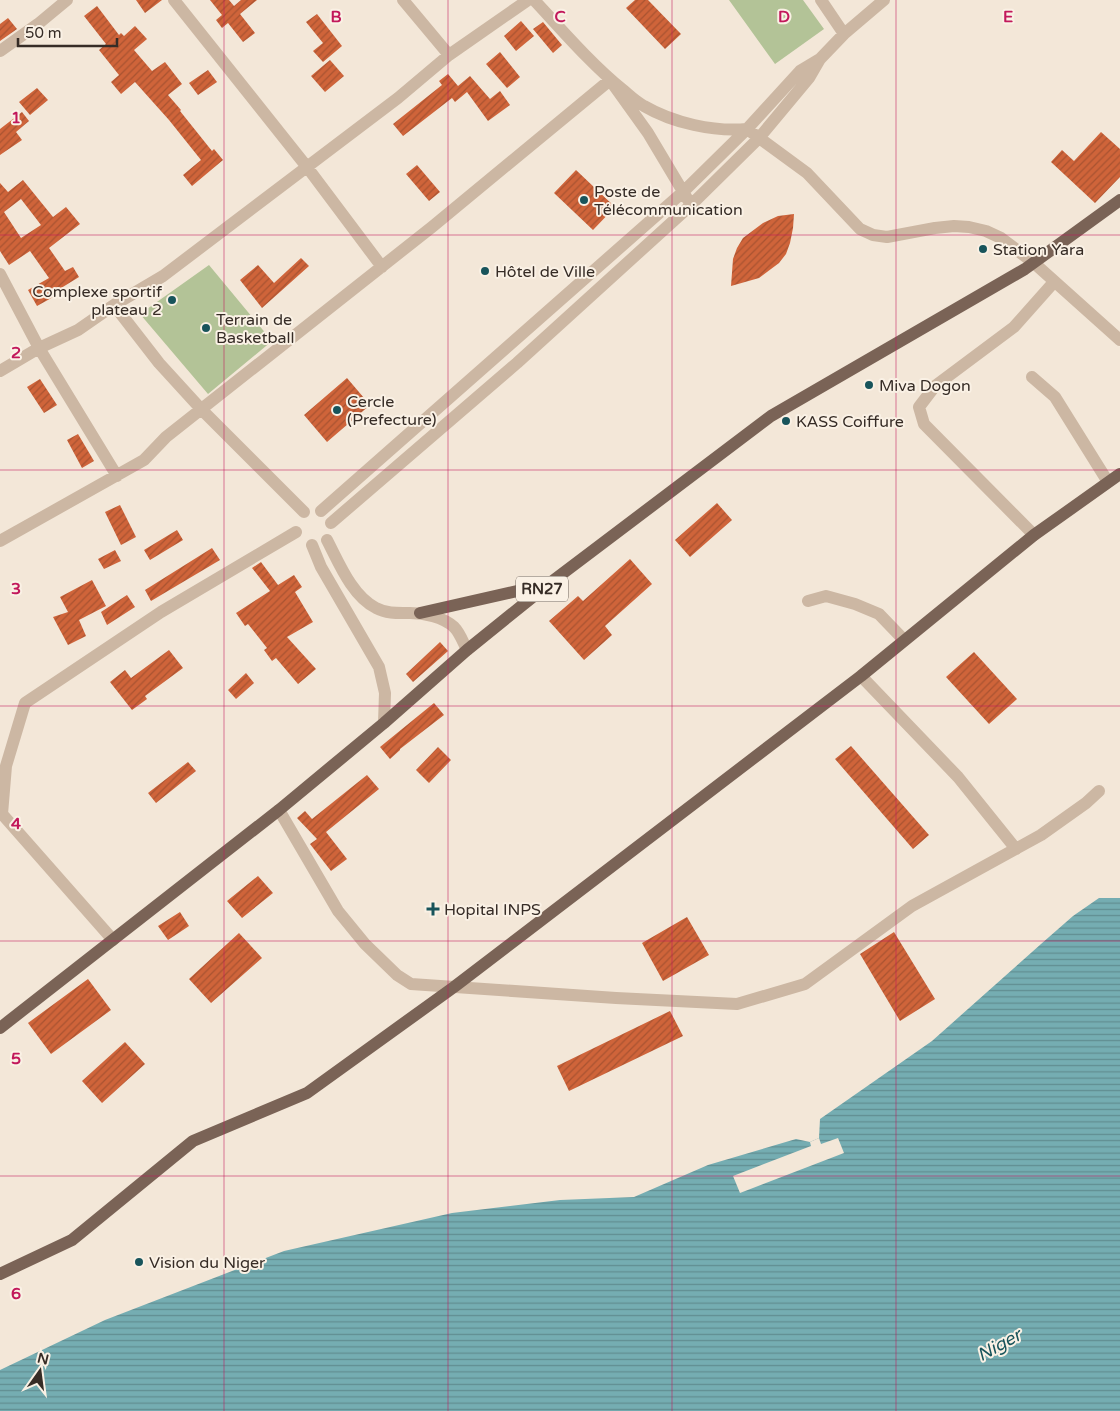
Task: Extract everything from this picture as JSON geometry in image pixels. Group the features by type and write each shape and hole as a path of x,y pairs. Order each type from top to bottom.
{"main road":[{"name":"RN27","path":"0,1028 279,810 384,723 467,650 550,583 771,416 1034,264 1120,200"},
{"path":"0,1274 72,1240 193,1141 306,1093 454,987 861,676 1034,535 1120,474"},
{"path":"420,613 550,583"}],"street":[{"path":"0,51 38,24 67,0"},
{"path":"174,0 307,167 382,267"},
{"path":"402,0 449,55"},
{"path":"0,371 39,348 78,330 114,305 163,276 398,98 449,55 528,0"},
{"path":"534,0 610,80 648,132 691,205"},
{"path":"821,0 844,34"},
{"path":"331,524 517,363 691,205 759,138 809,78 820,59 844,34 884,0"},
{"path":"321,511 682,192 747,129 800,70 820,59"},
{"path":"610,80 642,106 662,116 712,128 747,129 807,173 860,229 887,237 954,226 969,227 1001,238 1034,264 1120,340"},
{"path":"0,541 144,460 166,437 432,227 610,80"},
{"path":"627,241 638,254"},
{"path":"0,274 39,348 117,476"},
{"path":"1034,535 924,424 919,407 935,386 1014,327 1054,282"},
{"path":"114,305 159,363 201,409 304,512"},
{"path":"504,350 517,363"},
{"path":"1032,377 1055,397 1108,482"},
{"path":"412,432 424,444"},
{"path":"310,510 321,511 326,514 331,524 332,529 327,540 317,545 305,543 296,532 299,518 304,512 310,510"},
{"path":"113,940 2,814 6,766 25,703 161,612 296,532"},
{"path":"327,540 345,575 361,597 376,608 391,613 420,613 444,621 454,627 467,650"},
{"path":"312,545 322,567 379,667 385,693 384,723"},
{"path":"808,601 826,596 855,604 879,614 904,640"},
{"path":"861,676 958,777 1016,849"},
{"path":"279,810 338,911 365,944 397,975 411,984 737,1004 805,984 912,906 1041,835 1086,803 1098,791"}],"green space":[{"path":"729,0 803,0 824,29 775,64"},
{"name":"Terrain de Basketball","path":"209,265 272,341 208,394 140,314"}],"water":[{"name":"Niger","path":"1099,898 1120,898 1120,1411 0,1411 0,1370 105,1320 284,1251 452,1213 560,1200 634,1197 708,1165 796,1139 810,1142 819,1138 820,1119 932,1041 1073,916"}],"pier":[{"path":"819,1138 821,1144 838,1138 844,1153 740,1193 733,1176 811,1146 810,1142"}],"building":[{"path":"136,0 162,0 145,13"},
{"path":"210,0 229,0 234,6 241,0 257,0 240,14 255,33 243,42 228,23 222,28 216,20 222,15"},
{"path":"635,0 648,0 681,34 665,49 626,8"},
{"path":"97,6 119,35 121,33 124,36 135,26 147,39 134,50 152,71 165,62 182,84 168,95 212,151 214,149 223,160 192,186 183,175 201,160 135,82 121,94 111,82 119,75 99,50 106,44 84,16"},
{"path":"317,14 342,46 323,62 313,51 323,43 306,22"},
{"path":"8,18 17,29 0,41 0,24"},
{"path":"521,21 534,36 516,51 504,36"},
{"path":"543,22 562,45 553,53 533,29"},
{"path":"500,52 520,77 507,88 486,64"},
{"path":"330,60 344,76 325,92 311,76"},
{"path":"208,70 217,82 198,95 189,83"},
{"path":"448,74 458,86 470,76 490,99 500,91 510,105 488,121 467,92 455,102 452,98 403,136 393,124 442,85 439,81"},
{"path":"37,88 48,100 30,115 19,102"},
{"path":"22,112 29,121 16,132 22,140 0,155 0,129"},
{"path":"1101,132 1120,149 1120,177 1095,203 1051,162 1062,150 1074,161"},
{"path":"417,165 440,192 429,201 406,174"},
{"name":"Poste de Télécommunication","path":"576,170 615,207 593,230 554,193"},
{"path":"23,180 53,217 66,207 80,224 49,248 65,271 73,267 79,277 53,293 55,296 37,306 28,290 49,278 30,251 9,265 0,251 0,183 8,192","holes":["21,199 41,225 21,238 4,212"]},
{"path":"794,214 790,243 786,254 779,263 759,278 731,286 733,259 743,238 763,223 778,216"},
{"path":"301,258 309,266 262,308 240,280 258,265 274,283"},
{"name":"Cercle (Prefecture)","path":"347,378 370,405 327,442 304,415"},
{"path":"40,379 57,405 44,413 27,387"},
{"path":"78,434 94,461 82,468 67,440"},
{"path":"717,503 732,520 690,557 675,540"},
{"path":"120,505 136,537 121,545 105,512"},
{"path":"177,530 183,540 150,560 144,550"},
{"path":"212,548 220,560 151,601 145,590"},
{"path":"115,550 121,561 104,569 98,559"},
{"path":"630,559 652,584 605,626 612,635 584,660 549,621 578,596 583,601"},
{"path":"261,562 278,585 294,575 302,587 295,592 313,622 287,637 316,669 298,684 276,658 272,661 264,650 267,648 248,624 245,626 236,613 270,591 252,568"},
{"path":"92,580 106,606 79,620 86,636 68,645 53,617 68,612 60,597"},
{"path":"127,595 135,607 107,625 101,612"},
{"path":"440,642 448,651 413,682 406,674"},
{"path":"169,650 183,668 145,696 147,699 132,710 110,682 125,670 131,678"},
{"path":"974,652 1017,699 989,724 946,677"},
{"path":"246,673 254,683 236,699 228,690"},
{"path":"434,703 444,715 390,759 380,747"},
{"path":"851,746 929,835 913,849 835,759"},
{"path":"438,747 451,760 429,783 416,770"},
{"path":"188,762 196,771 156,803 148,793"},
{"path":"367,775 379,789 326,832 347,859 331,871 310,844 317,839 297,818 305,811 312,819"},
{"path":"258,876 273,893 242,918 227,901"},
{"path":"180,912 189,926 168,940 158,926"},
{"path":"687,917 709,955 663,981 642,943"},
{"path":"894,932 935,999 900,1021 860,954"},
{"path":"239,933 262,958 211,1003 189,979"},
{"path":"88,979 111,1010 51,1054 28,1023"},
{"path":"670,1011 683,1036 569,1091 557,1066"},
{"path":"125,1042 145,1064 102,1103 82,1081"}],"place":[{"name":"Poste de Télécommunication","path":"584,200"},
{"name":"Station Yara","path":"983,249"},
{"name":"Hôtel de Ville","path":"485,271"},
{"name":"Complexe sportif plateau 2","path":"172,300"},
{"name":"Terrain de Basketball","path":"206,328"},
{"name":"Miva Dogon","path":"869,385"},
{"name":"Cercle (Prefecture)","path":"337,410"},
{"name":"KASS Coiffure","path":"786,421"},
{"name":"Hopital INPS","path":"433,909"},
{"name":"Vision du Niger","path":"139,1262"}]}
